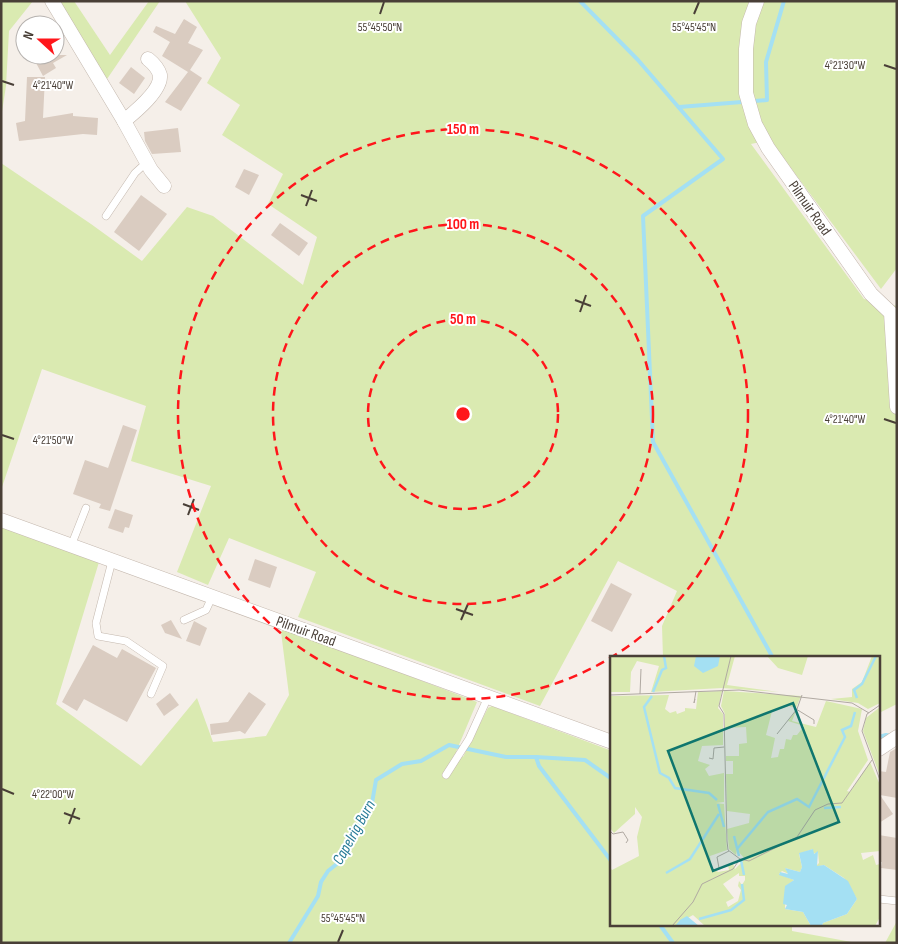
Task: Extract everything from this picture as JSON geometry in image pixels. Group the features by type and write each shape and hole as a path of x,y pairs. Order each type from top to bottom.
{"street":[{"path":"52,1 147,162 164,186"},
{"name":"Pilmuir Road","path":"757,1 749,23 746,49 746,93 755,124 768,148 871,294 891,313"},
{"path":"124,121 139,108 159,84 160,74 148,58"},
{"path":"897,300 891,313 897,407"},
{"name":"Pilmuir Road","path":"1,520 610,741"},
{"path":"880,749 895,742"}],"lane":[{"path":"106,216 135,173 147,162"},
{"path":"70,546 86,508"},
{"path":"112,561 96,623 98,636 126,641 163,666 151,694"},
{"path":"184,620 206,610 212,597"},
{"path":"446,775 469,740 488,697"},
{"path":"880,899 897,901"}],"green space":[{"path":"1,1 33,1 22,15 15,15 15,24 9,31 6,86 1,118"},
{"path":"58,1 74,1 110,55 149,1 160,1 105,82"},
{"path":"185,1 897,1 897,268 881,289 770,140 751,144 864,299 897,306 897,704 880,712 880,656 663,656 662,626 677,591 618,561 540,706 298,617 316,572 229,538 208,585 177,572 211,486 131,461 146,406 42,369 1,490 1,163 142,261 187,207 213,216 303,285 317,237 268,204 283,174 222,135 240,105 207,83 221,58"},
{"path":"1,527 99,562 56,704 141,766 197,698 213,742 266,736 289,695 281,632 285,628 477,702 456,752 463,757 488,708 492,706 610,750 610,926 792,926 792,931 857,943 1,943"},
{"path":"897,921 897,943 885,943"}],"building":[{"path":"184,19 197,27 188,43 203,50 190,70 202,78 181,111 165,102 188,72 162,56 170,42 153,32 156,26 175,34"},
{"path":"37,65 54,65 56,68 43,76"},
{"path":"131,67 145,78 134,94 119,83"},
{"path":"27,77 45,77 43,118 73,113 73,116 98,118 97,135 83,134 19,141 16,123 25,121"},
{"path":"178,128 181,152 152,154 145,141 144,132"},
{"path":"244,169 259,175 249,195 235,187"},
{"path":"141,195 167,214 139,251 114,232"},
{"path":"280,223 308,243 299,256 271,235"},
{"path":"123,425 137,430 110,511 99,508 101,504 73,494 85,460 108,468"},
{"path":"115,509 133,515 129,528 125,527 123,533 108,528"},
{"path":"255,559 277,567 270,588 248,580"},
{"path":"611,583 632,594 612,632 591,621"},
{"path":"171,620 182,639 165,633 161,625"},
{"path":"194,621 207,628 200,646 186,641"},
{"path":"93,645 117,658 122,649 156,668 127,722 84,699 77,711 62,702"},
{"path":"249,692 266,704 245,734 240,731 211,735 210,724 228,722"},
{"path":"170,693 179,705 164,716 156,704"},
{"path":"897,748 897,798 880,795 880,771 886,772 890,752"},
{"path":"880,795 893,814 880,822"},
{"path":"880,835 897,838 897,870 881,868 882,862 880,862"}],"waterway":[{"path":"580,1 638,60 723,159 643,216 653,442 772,656"},
{"path":"679,107 767,100 766,62 784,1"},
{"path":"880,737 892,736"},
{"name":"Capelrig Burn","path":"289,943 318,896 321,882 328,871 338,863 372,803 376,780 402,764 421,761 449,745 506,757 585,760 610,778"},
{"path":"536,757 539,766 610,859"},
{"path":"661,926 673,943"}]}
